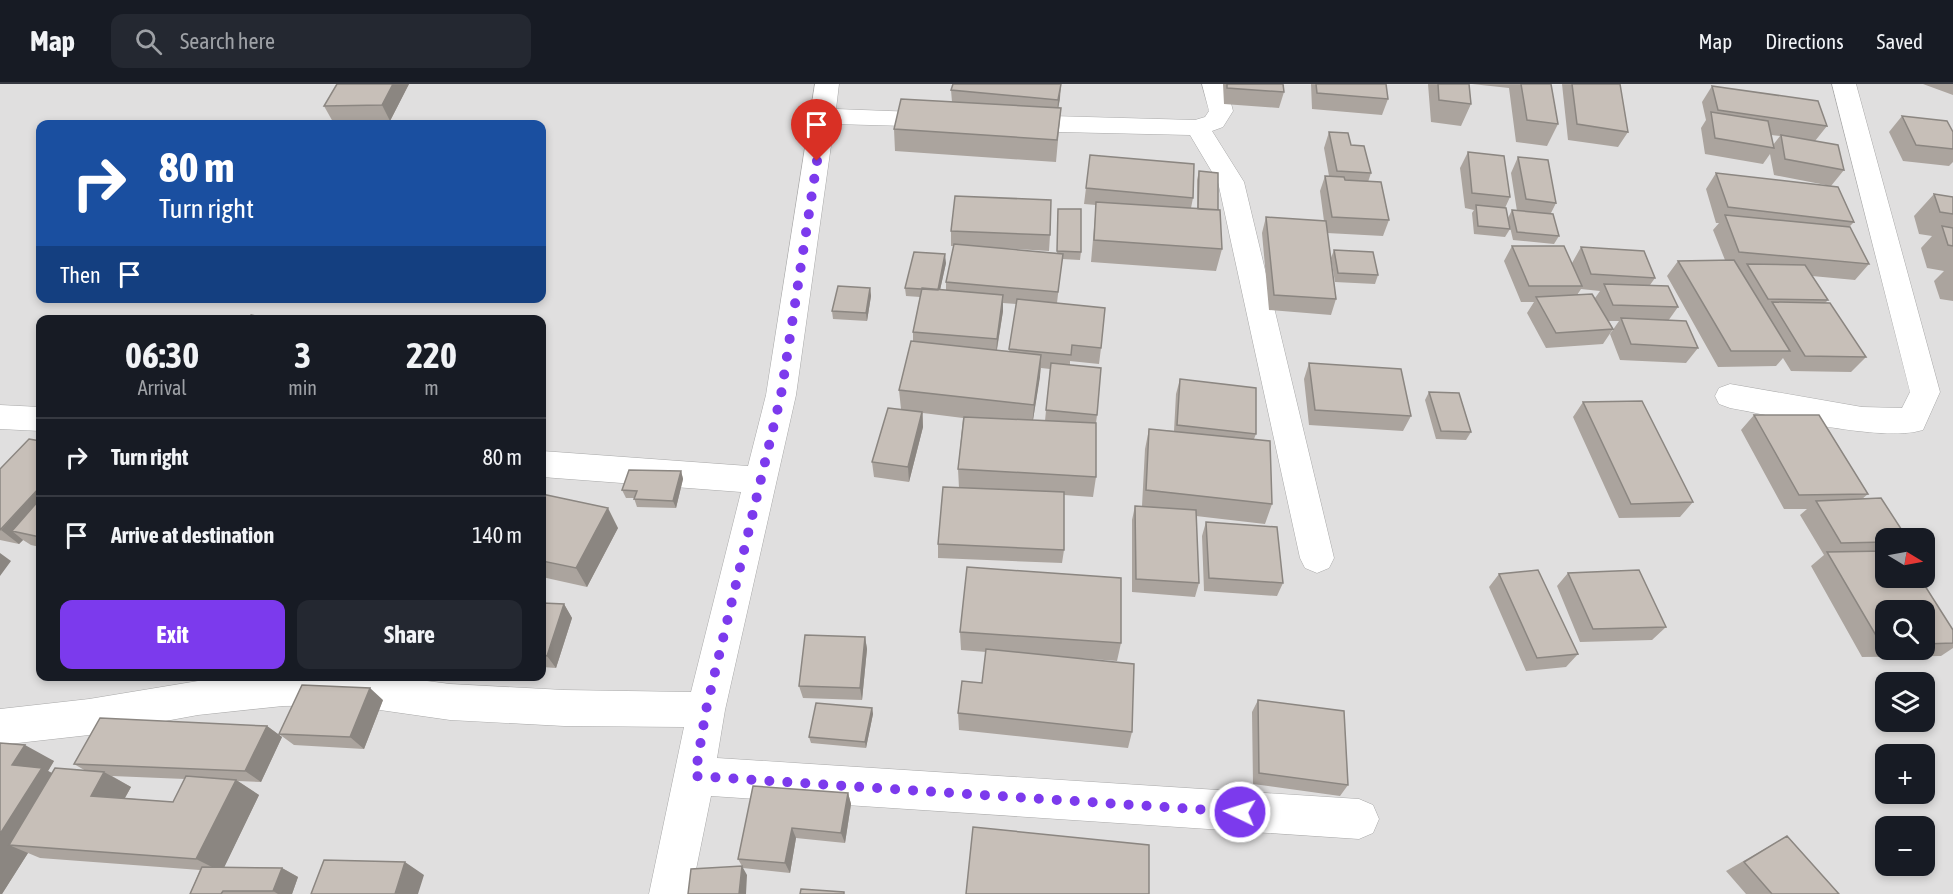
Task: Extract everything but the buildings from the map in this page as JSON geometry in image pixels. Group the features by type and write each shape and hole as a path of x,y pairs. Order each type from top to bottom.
{"street":[{"path":"670,894 695,776 706,710 783,386 827,84"},
{"path":"995,122 1198,128 1214,122 1221,111 1214,84"},
{"path":"1730,396 1862,419 1912,421 1925,392 1844,84"},
{"path":"823,116 961,121"},
{"path":"1198,128 1231,182 1317,558"},
{"path":"0,417 36,419"},
{"path":"546,464 762,480"},
{"path":"0,727 89,717 198,698 283,689 324,688 345,688 450,702 564,708 706,710"},
{"path":"695,776 1359,819"}],"shaded area":[{"path":"0,84 1953,84 1953,894 0,894"}],"route":[{"path":"817,161 781,395 706,710 695,776 1240,812"}]}
